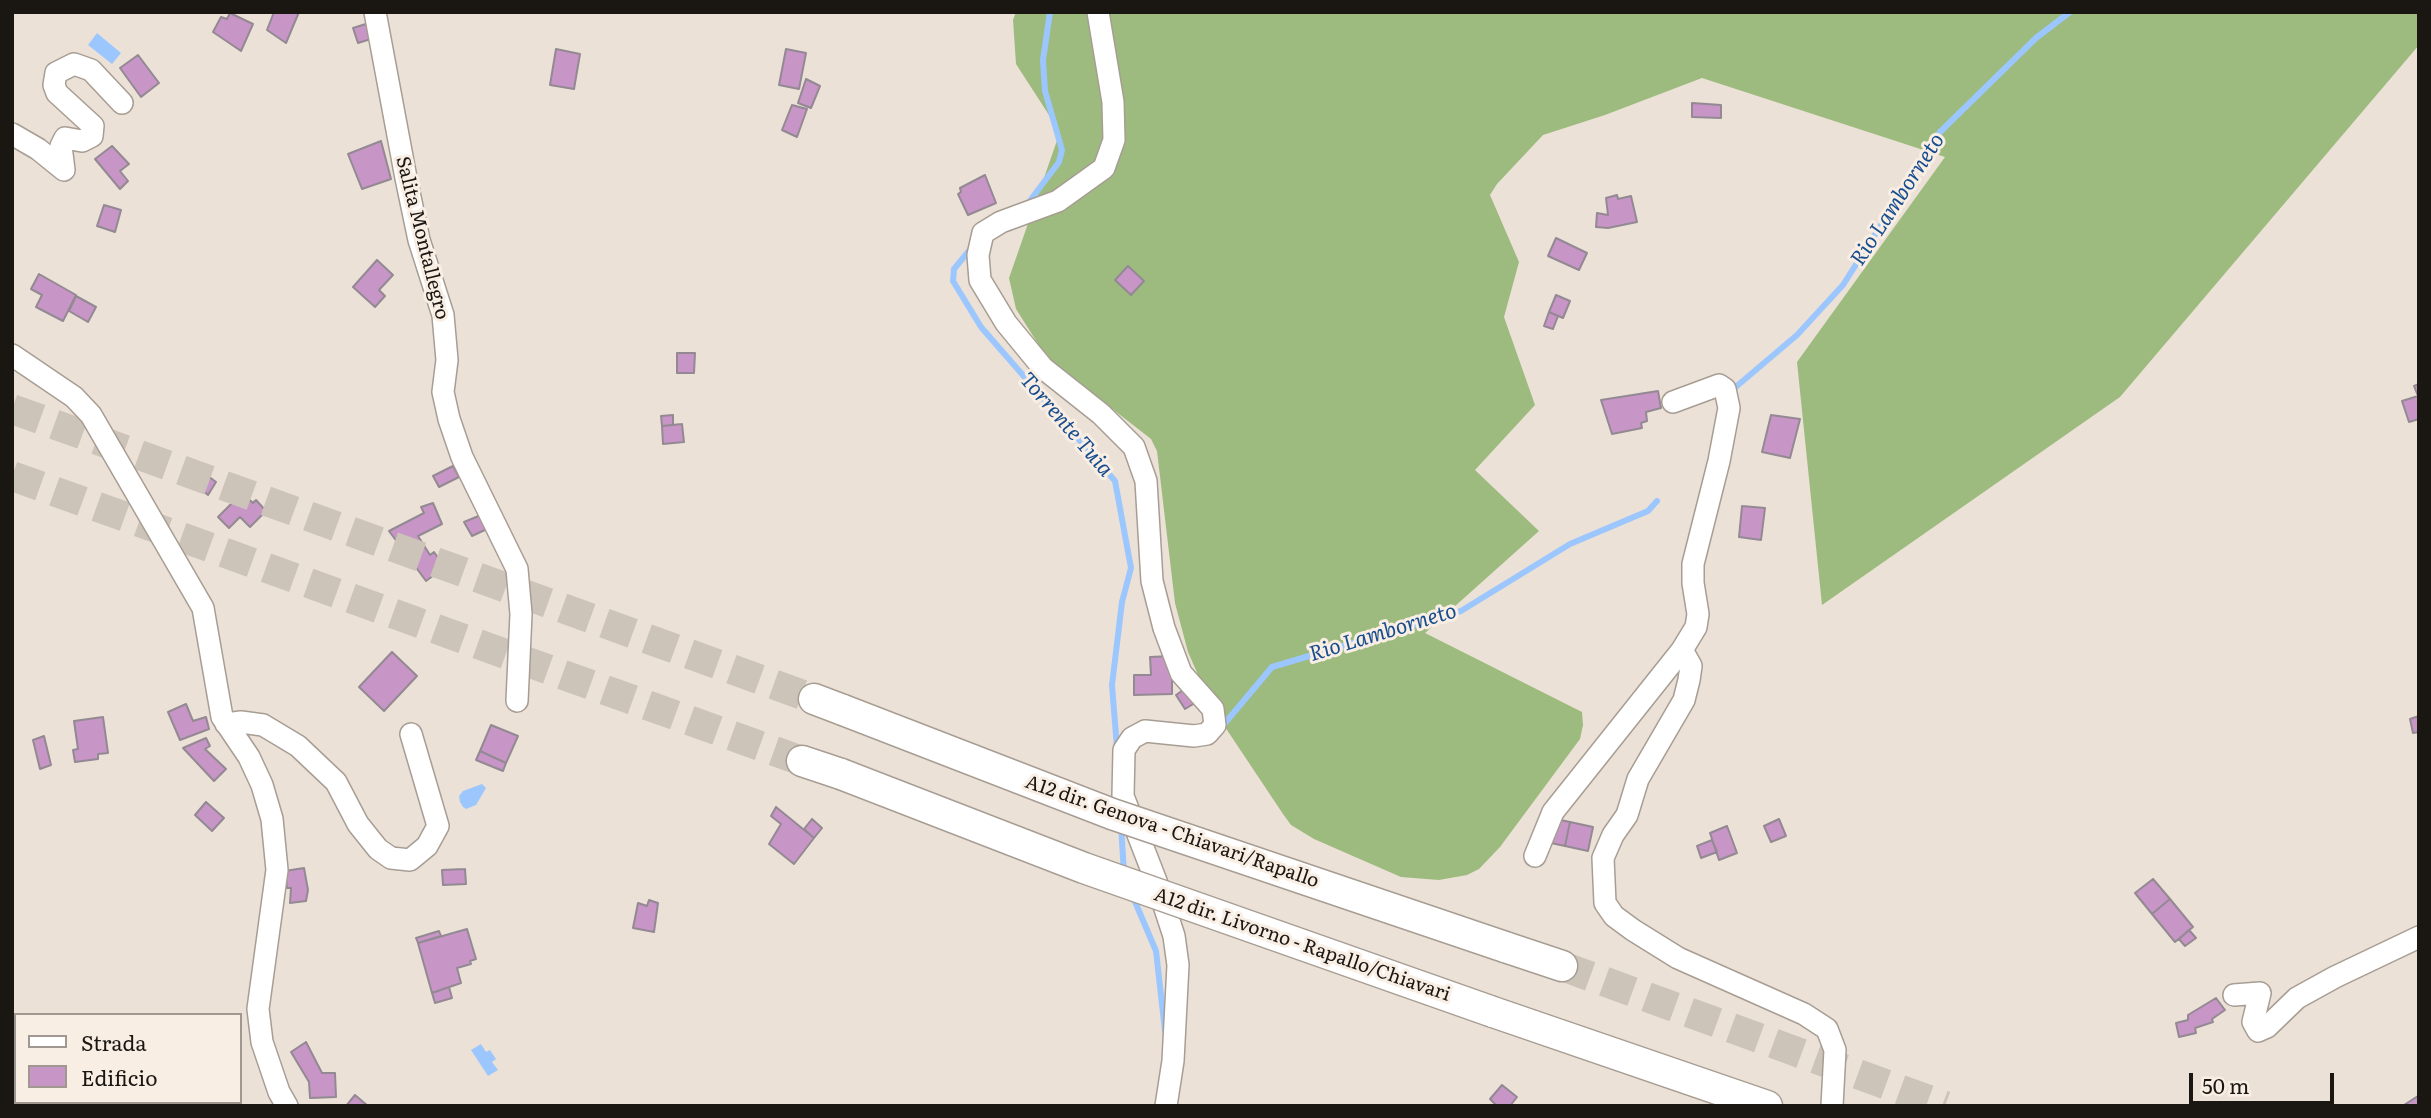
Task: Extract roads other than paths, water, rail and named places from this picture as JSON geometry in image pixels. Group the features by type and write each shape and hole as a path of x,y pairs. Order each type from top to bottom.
{"highway":[{"name":"A12 dir. Genova - Chiavari/Rapallo","path":"814,699 1112,814 1562,966"},
{"name":"A12 dir. Livorno - Rapallo/Chiavari","path":"802,761 1084,868 1767,1106"}],"street":[{"name":"Salita Montallegro","path":"375,12 419,240 443,315 447,360 443,392 449,419 462,457 517,569 522,614 517,701"},
{"path":"1098,12 1113,102 1114,140 1104,168 1058,201 1001,222 983,233 978,255 980,280 1006,323 1043,368 1101,414 1134,447 1146,481 1152,581 1164,628 1181,673 1213,709 1215,725 1207,734 1194,736 1145,731 1132,737 1124,750 1123,796 1174,936 1178,965 1173,1061 1166,1106"},
{"path":"12,134 38,149 64,170 61,146 65,138 82,141 92,136 93,125 57,93 54,85 56,73 74,64 91,70 122,103"},
{"path":"12,355 74,397 91,415 203,608 222,717 249,757 262,785 272,819 277,870 258,1009 262,1042 279,1092 288,1106"},
{"path":"1535,856 1553,812 1682,650 1696,627 1698,614 1693,564 1729,408 1725,389 1719,385 1673,402"},
{"path":"1682,650 1691,666 1684,700 1638,779 1627,815 1613,835 1603,858 1605,903 1614,916 1678,958 1804,1014 1827,1029 1835,1050 1832,1106"},
{"path":"226,724 241,722 264,725 298,746 336,782 358,824 378,849 391,858 410,860 427,846 438,826 411,734"},
{"path":"2234,995 2260,993 2253,1022 2258,1031 2267,1027 2297,998 2335,976 2419,937"}],"water":[{"path":"97,33 121,53 112,64 88,45"},
{"path":"482,784 486,788 476,805 466,809 463,807 459,796 463,791"},
{"path":"481,1044 486,1052 490,1050 496,1059 492,1062 498,1070 488,1076 471,1050"}],"waterway":[{"name":"Torrente Tuia","path":"1026,206 1059,162 1062,150 1045,91 1043,60 1050,12"},
{"name":"Rio Lamborneto","path":"1731,391 1797,335 1843,285 1940,132 2036,38 2070,12"},
{"name":"Torrente Tuia","path":"973,246 954,269 953,281 981,327 1115,481 1131,568 1122,602 1112,685 1117,748"},
{"name":"Rio Lamborneto","path":"1220,729 1272,667 1461,611 1570,544 1648,511 1657,501"},
{"name":"Torrente Tuia","path":"1121,825 1124,873"},
{"name":"Torrente Tuia","path":"1133,897 1156,951 1165,1031"}],"tunnel":[{"path":"12,409 814,699"},
{"path":"12,476 802,761"},
{"path":"1562,966 1945,1106"}]}
